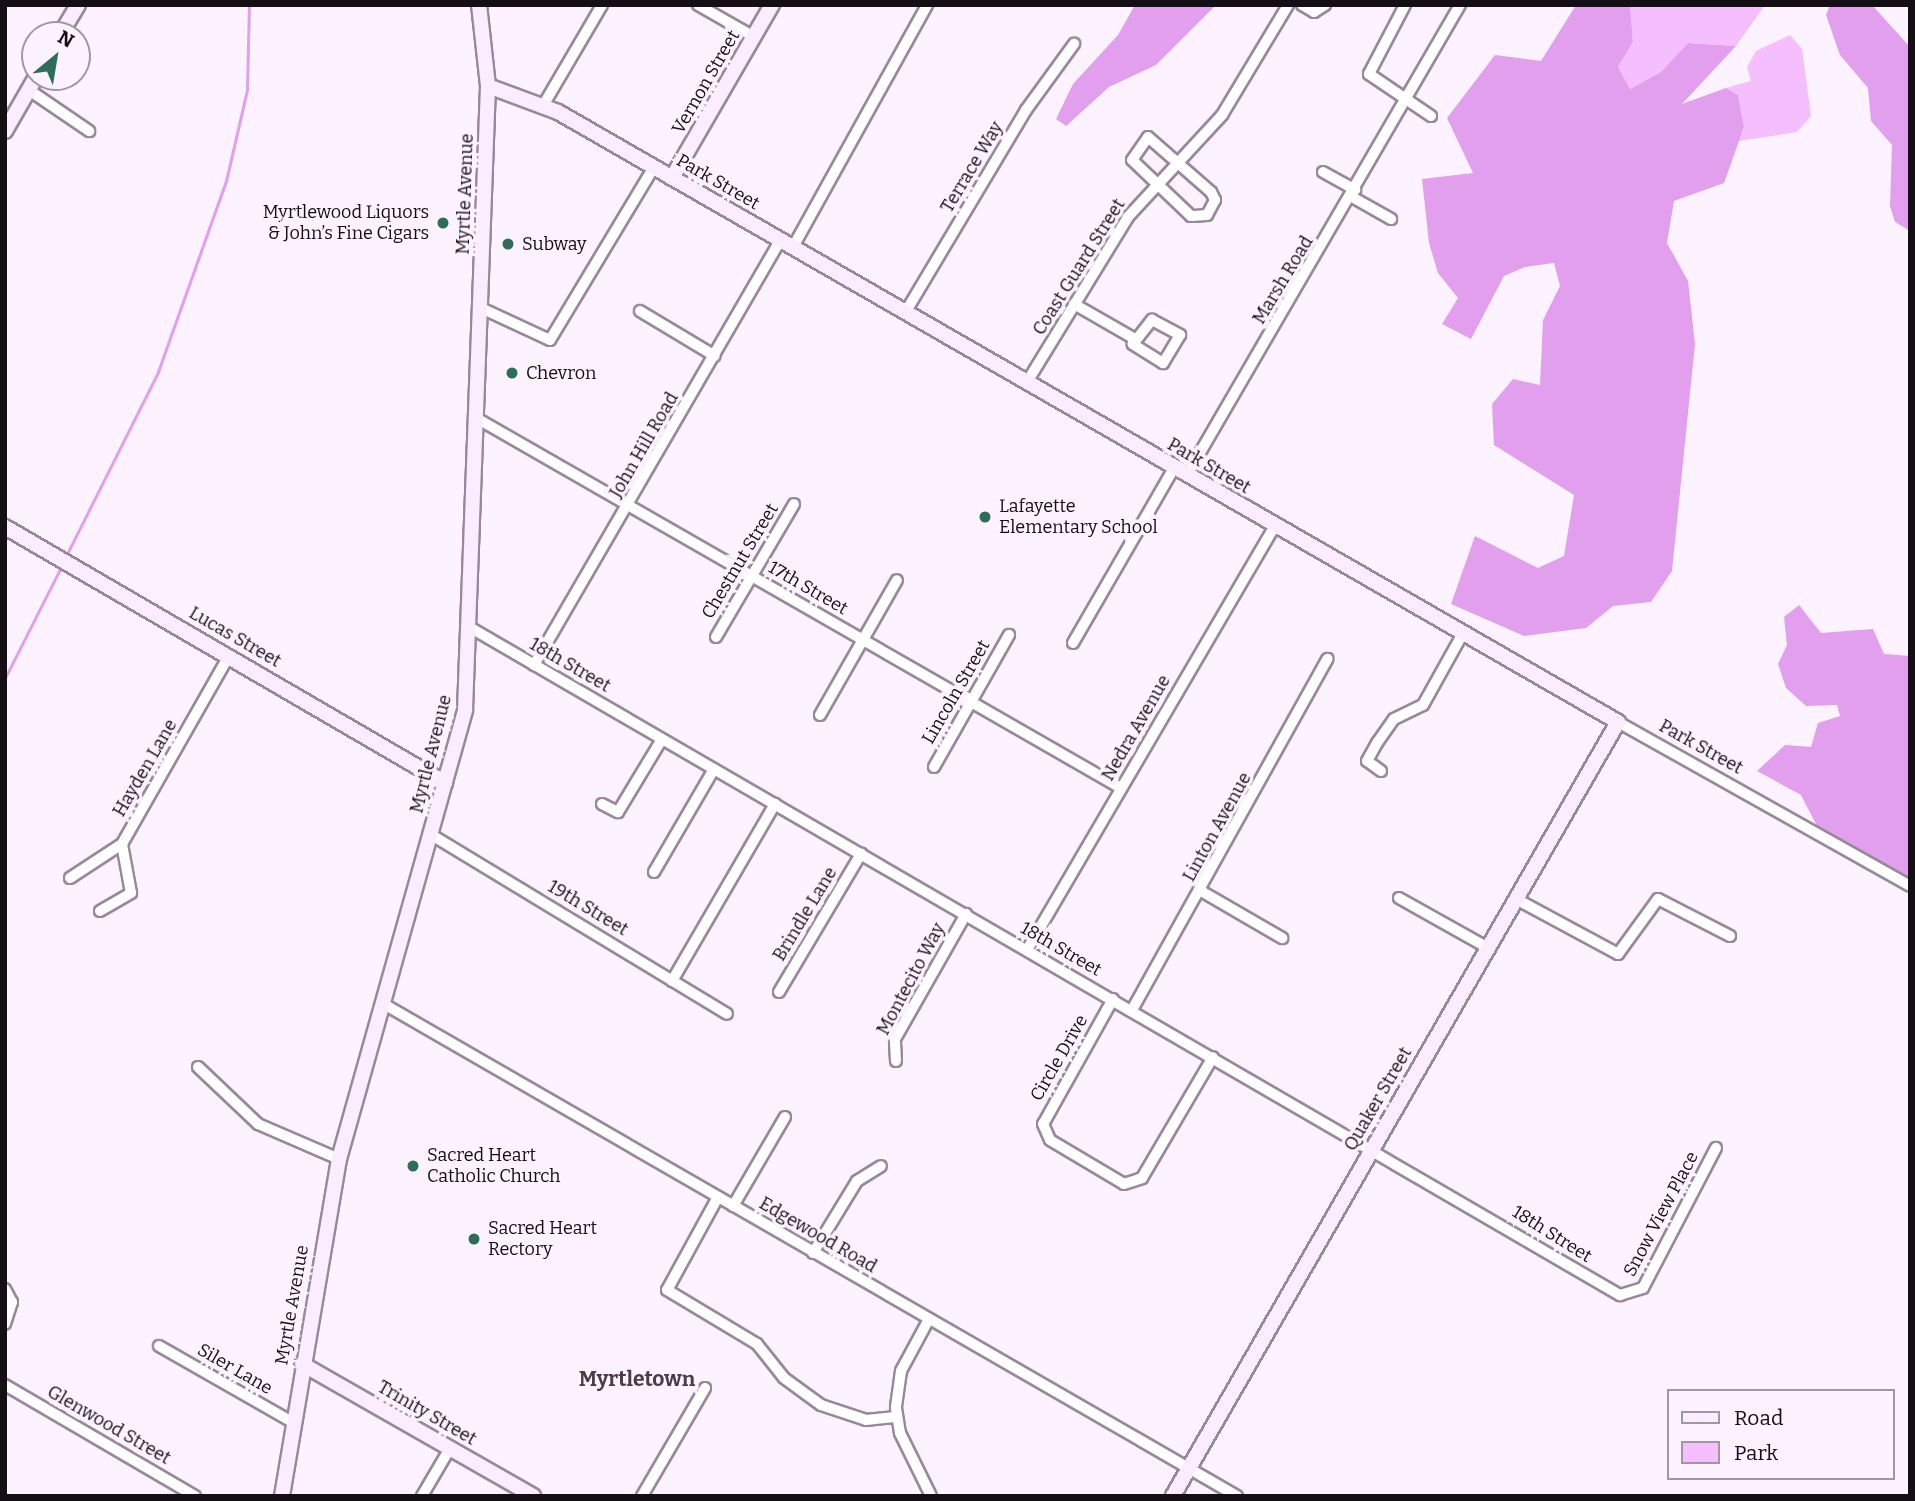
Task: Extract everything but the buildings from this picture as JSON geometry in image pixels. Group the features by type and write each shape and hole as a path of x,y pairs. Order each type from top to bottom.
{"street":[{"path":"69,21 78,5"},
{"name":"Myrtle Avenue","path":"282,1496 302,1364 339,1159 465,710 471,628 488,86 479,5"},
{"path":"544,104 602,5"},
{"path":"698,5 754,37"},
{"name":"Vernon Street","path":"672,178 772,5"},
{"name":"John Hill Road","path":"534,665 715,356 787,244 927,5"},
{"name":"Coast Guard Street","path":"1027,382 1128,217 1222,115 1288,5"},
{"path":"1302,5 1314,12 1325,5"},
{"path":"1405,5 1368,74 1404,101 1431,116"},
{"path":"1404,101 1460,5"},
{"name":"Terrace Way","path":"905,313 1026,110 1074,44"},
{"name":"Park Street","path":"488,86 544,104 1618,722 1910,886"},
{"path":"5,131 28,91"},
{"path":"42,91 89,131"},
{"name":"Marsh Road","path":"1181,471 1354,193 1404,101"},
{"path":"1154,138 1180,161 1211,192 1215,200 1207,215 1191,216 1132,160 1143,139 1154,138"},
{"path":"481,308 551,340 654,167"},
{"path":"1323,172 1391,219"},
{"path":"1074,304 1135,339"},
{"path":"640,311 715,356"},
{"path":"1152,320 1180,335 1163,363 1135,348 1135,339 1152,320"},
{"name":"17th Street","path":"478,419 1121,788"},
{"path":"1073,643 1181,471"},
{"name":"Chestnut Street","path":"716,637 794,504"},
{"name":"Nedra Avenue","path":"1027,950 1275,525"},
{"name":"Lucas Street","path":"5,527 445,783"},
{"path":"820,715 897,580"},
{"name":"18th Street","path":"471,628 1372,1148 1608,1289 1635,1295"},
{"path":"1381,771 1367,761 1377,743 1394,719 1423,705 1463,633"},
{"name":"Lincoln Street","path":"933,766 1009,635"},
{"name":"Hayden Lane","path":"70,878 122,844 229,656"},
{"name":"Linton Avenue","path":"1132,1010 1201,891 1327,659"},
{"name":"Quaker Street","path":"1173,1496 1618,722"},
{"path":"602,804 618,812 662,739"},
{"path":"654,872 714,769"},
{"path":"672,981 775,804"},
{"name":"19th Street","path":"430,834 726,1014"},
{"path":"100,911 131,893 122,844"},
{"name":"Brindle Lane","path":"779,992 860,854"},
{"path":"1201,891 1282,938"},
{"path":"1399,898 1488,948"},
{"path":"1516,899 1618,954 1658,899 1730,936"},
{"name":"Montecito Way","path":"896,1061 895,1039 966,914"},
{"name":"Circle Drive","path":"1113,999 1043,1124 1050,1140 1124,1184 1142,1178 1213,1057"},
{"name":"Edgewood Road","path":"382,1003 1237,1496"},
{"path":"198,1067 258,1124 339,1159"},
{"path":"733,1206 785,1117"},
{"name":"Snow View Place","path":"1635,1295 1716,1148"},
{"path":"813,1253 857,1181 881,1166"},
{"path":"718,1197 666,1287 757,1344 784,1378 821,1405 866,1420 897,1417"},
{"path":"5,1289 12,1306 5,1324"},
{"path":"929,1319 901,1371 897,1417 931,1496"},
{"name":"Siler Lane","path":"159,1346 293,1423"},
{"name":"Trinity Street","path":"302,1364 526,1494"},
{"name":"Glenwood Street","path":"5,1385 188,1494"},
{"path":"642,1496 705,1388"},
{"path":"422,1496 450,1448"}],"green space":[{"path":"1630,5 1765,5 1736,46 1688,43 1661,72 1630,89 1618,67 1633,42"},
{"path":"1790,35 1802,49 1811,116 1797,132 1739,141 1744,127 1738,95 1726,88 1751,81 1747,67 1756,51"}],"shaded area":[{"path":"1135,5 1216,5 1156,65 1109,87 1066,126 1056,119 1073,84 1118,35"},
{"path":"1576,5 1630,5 1633,42 1618,67 1630,89 1661,72 1688,43 1736,46 1682,104 1726,88 1738,95 1744,127 1724,183 1674,201 1667,243 1688,281 1695,344 1672,571 1651,602 1613,606 1586,628 1524,636 1451,604 1475,536 1538,568 1564,556 1574,495 1494,445 1492,404 1513,379 1540,385 1543,320 1560,286 1554,263 1525,267 1504,276 1471,339 1442,324 1458,298 1438,273 1429,243 1422,179 1473,173 1447,118 1495,55 1541,61"},
{"path":"1830,5 1872,5 1910,47 1910,231 1895,222 1890,206 1892,145 1871,121 1868,88 1840,55 1826,15"},
{"path":"1799,605 1821,633 1873,629 1884,654 1910,656 1910,879 1817,826 1801,795 1757,771 1785,745 1811,747 1818,723 1840,716 1837,705 1806,706 1786,688 1778,664 1787,645 1784,617"}],"waterway":[{"path":"66,556 158,372 226,181 247,90 249,5"},
{"path":"5,678 62,565"}],"place":[{"name":"Myrtlewood Liquors & John’s Fine Cigars","path":"443,223"},
{"name":"Subway","path":"508,244"},
{"name":"Chevron","path":"512,373"},
{"name":"Lafayette Elementary School","path":"985,517"},
{"name":"Sacred Heart Catholic Church","path":"413,1166"},
{"name":"Sacred Heart Rectory","path":"474,1239"}],"district":[{"name":"Myrtletown","path":"637,1379"}]}
